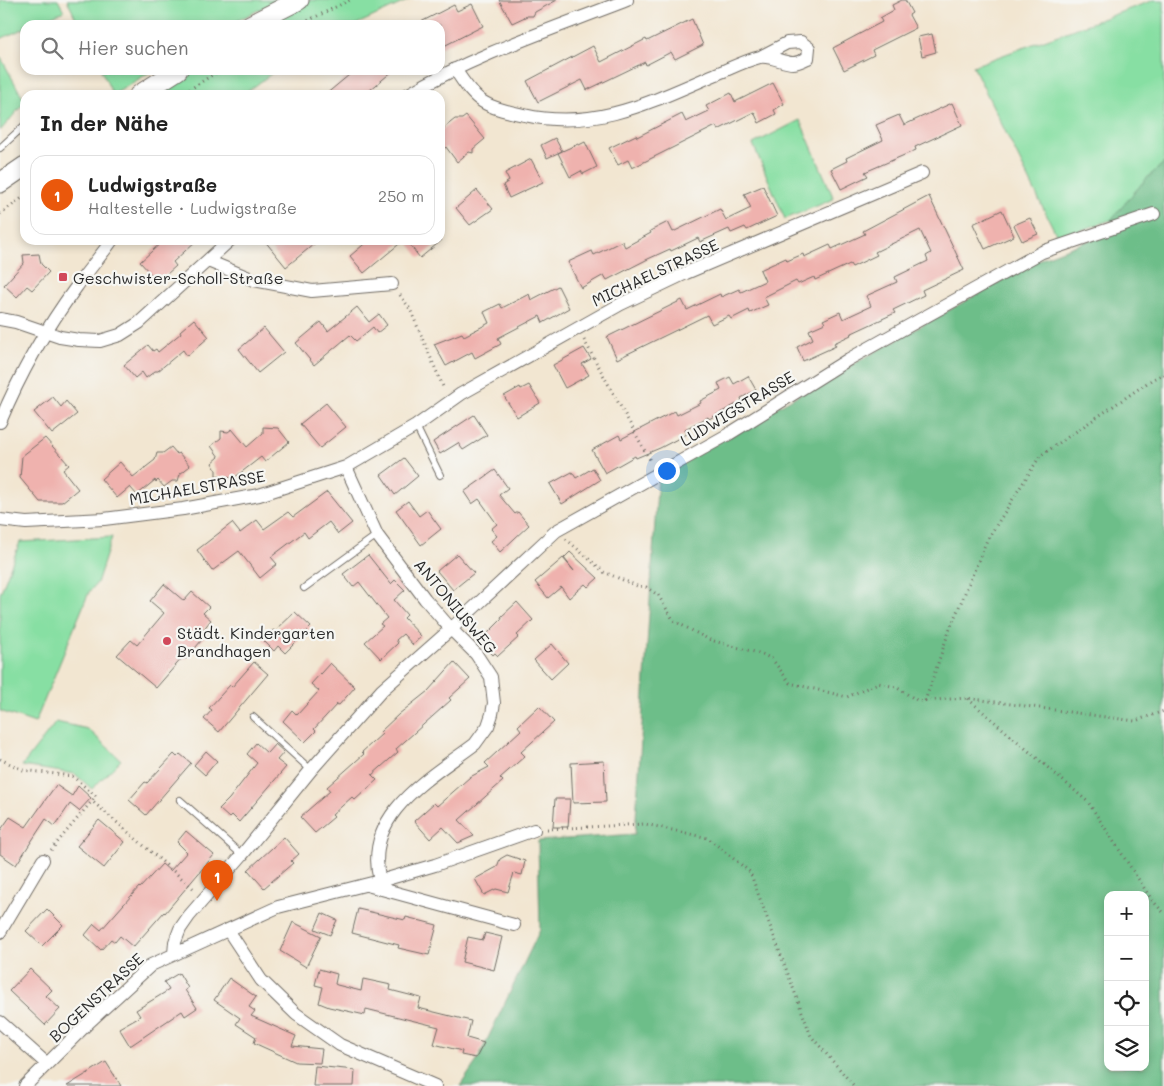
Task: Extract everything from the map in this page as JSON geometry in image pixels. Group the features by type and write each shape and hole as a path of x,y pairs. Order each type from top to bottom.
{"main road":[{"path":"260,20 299,0"},
{"path":"147,90 170,75"},
{"path":"0,183 20,169"}],"street":[{"path":"445,74 482,57 627,0"},
{"path":"455,69 469,91 480,101 497,108 538,118 570,120 602,118 641,106 762,56"},
{"path":"416,90 444,75"},
{"name":"MICHAELSTRASSE","path":"0,520 26,523 104,519 183,508 259,495 346,467 416,426 461,394 621,304 686,273 922,173"},
{"name":"LUDWIGSTRASSE","path":"174,954 175,942 180,929 203,898 242,855 311,770 382,690 451,629 556,531 729,434 850,359 1042,252 1154,214"},
{"path":"0,422 23,371 46,332 77,286 108,245"},
{"path":"0,319 16,322 60,337 100,341 120,335 139,324 225,245"},
{"path":"208,261 254,280 312,290 392,284"},
{"name":"ANTONIUSWEG","path":"346,467 378,535 426,599 451,629 476,654 491,677 494,703 488,726 475,744 400,803 388,820 381,834 377,855 376,868 380,881"},
{"name":"BOGENSTRASSE","path":"26,1086 90,1021 151,965 278,907 435,865 534,830"},
{"path":"0,932 43,860"},
{"name":"BOGENSTRASSE","path":"366,885 514,925"},
{"path":"228,930 260,980 296,1014 340,1046 435,1086"},
{"name":"BOGENSTRASSE","path":"0,1022 47,1064"}],"lane":[{"path":"0,148 20,130"},
{"path":"416,426 440,475"},
{"path":"304,588 378,535"},
{"path":"253,717 311,770"},
{"path":"180,800 242,855"}],"path":[{"path":"309,20 350,0"},
{"path":"189,90 212,75"},
{"path":"0,214 20,200"},
{"path":"392,284 410,309 450,402"},
{"path":"578,328 658,474"},
{"path":"925,701 948,631 986,540 1040,456 1153,379 1164,374"},
{"path":"556,531 604,572 637,586 646,587 658,595 674,621 710,640 762,654 772,659 790,683 847,697 878,683 896,687 918,701 967,698 1135,721 1164,712"},
{"path":"967,698 1088,802 1152,900 1164,913"},
{"path":"0,759 23,770 72,776 96,796 43,860"},
{"path":"92,801 203,898"},
{"path":"534,830 645,824 708,838 750,872 811,1036 854,1086"}],"green space":[{"path":"0,0 58,0 64,11 43,20 20,20 20,30 0,39"},
{"path":"67,0 278,0 239,20 77,20"},
{"path":"309,0 409,0 366,20 275,20"},
{"path":"1154,0 1164,0 1164,163 1145,180 1111,220 1058,238 973,66"},
{"path":"0,56 20,93 20,108 0,131"},
{"path":"103,75 145,75 121,90 111,90"},
{"path":"187,75 269,75 250,90 166,90"},
{"path":"800,120 834,199 785,219 753,144"},
{"path":"1164,163 1164,1086 460,1086 477,1061 540,930 538,841 635,834 658,474 1042,258 1114,231 1111,220 1145,180"},
{"path":"112,537 97,583 89,592 35,723 0,711 0,594 20,542"},
{"path":"56,722 88,729 121,760 92,789 75,774 22,766"}],"building":[{"path":"499,0 557,0 535,12 533,16 527,16 512,23"},
{"path":"905,0 912,13 909,15 916,28 872,50 874,55 844,70 833,48 882,22 880,18 894,10 892,5"},
{"path":"472,4 483,26 445,45 445,20 425,20 454,5 457,11"},
{"path":"692,19 703,45 675,59 671,52 646,65 645,62 587,90 582,80 538,102 527,81 593,46 601,62 646,39 647,41"},
{"path":"932,34 936,52 922,56 918,37"},
{"path":"349,75 388,75 370,90 331,90"},
{"path":"773,83 784,104 774,110 776,114 759,123 754,112 718,130 716,126 632,168 628,160 618,165 609,148 636,135 637,137 682,114 686,122 709,111 706,106 731,93 735,102"},
{"path":"952,103 962,125 915,147 916,150 865,172 868,176 841,189 831,169 847,161 846,158 883,140 876,125 899,115 904,125"},
{"path":"466,116 485,139 473,149 473,153 469,152 457,162 445,148 445,127 455,119 462,119"},
{"path":"555,138 562,151 547,158 541,145"},
{"path":"585,142 597,167 583,174 581,171 570,177 558,153"},
{"path":"531,159 543,182 509,198 503,185 509,181 505,173"},
{"path":"763,186 777,216 747,230 745,227 731,233 729,229 700,242 698,238 671,251 670,249 648,259 607,280 604,275 581,288 568,262 592,251 594,255 622,241 625,247 668,222 673,232 720,209 726,220 751,208 744,194"},
{"path":"477,190 493,209 470,225 456,208"},
{"path":"929,196 964,270 922,290 924,295 893,310 895,313 834,343 836,346 803,361 797,347 813,339 809,330 825,323 823,320 840,312 843,319 871,306 866,296 897,282 895,277 928,261 926,256 931,253 920,230 875,252 877,255 852,267 850,264 815,280 814,277 798,284 796,281 764,297 768,305 750,313 749,310 731,319 729,316 712,324 707,315 617,359 607,337 682,300 687,310 720,294 721,297 739,289 741,292 765,281 760,270 786,258 787,261 803,254 804,257 830,245 832,249 865,234 863,231"},
{"path":"1002,210 1014,236 985,249 973,224"},
{"path":"1030,218 1038,234 1022,241 1014,225"},
{"path":"159,245 192,245 173,262 176,266 158,282 140,262"},
{"path":"268,245 313,245 286,267"},
{"path":"363,245 398,245 364,273 350,256"},
{"path":"410,245 436,245 420,258"},
{"path":"39,254 41,264 49,272 32,290 27,286 17,297 4,285 24,263 23,255"},
{"path":"558,286 569,308 543,323 540,316 498,338 501,344 475,358 472,352 446,366 434,344 462,333 464,336 489,323 484,312 500,304 502,308 529,294 531,300"},
{"path":"357,307 369,322 379,314 387,325 377,333 373,327 356,341 350,335 314,365 296,343 321,322 328,331"},
{"path":"194,319 209,337 187,356 183,350 158,371 155,371 146,378 142,372 135,378 124,365 148,345 153,351 156,349 158,352 181,333 180,331"},
{"path":"264,328 284,352 258,373 239,349"},
{"path":"584,348 591,359 582,364 589,375 565,388 553,365"},
{"path":"748,376 756,390 741,398 742,401 709,419 708,417 685,429 687,434 660,448 636,458 635,456 605,473 592,450 619,435 621,439 675,411 677,415 701,403 700,401 721,390 718,383 730,377 734,384"},
{"path":"529,385 540,403 517,417 504,396 520,387 521,389"},
{"path":"53,397 61,407 66,401 77,414 52,434 34,412"},
{"path":"326,403 346,427 320,448 300,424"},
{"path":"474,415 487,435 463,450 458,443 440,454 433,442"},
{"path":"263,427 278,428 289,442 265,462 261,457 234,478 216,476 216,470 212,463 219,457 211,446 221,438 221,431 228,432 232,429 247,447 263,433"},
{"path":"45,438 69,465 63,470 78,489 62,502 40,502 20,478 22,456"},
{"path":"171,447 190,466 180,474 178,481 172,481 164,487 158,480 156,482 155,480 137,495 130,487 117,498 101,479 120,462 133,477 155,460 157,453 163,453"},
{"path":"404,458 418,476 395,495 381,475"},
{"path":"593,468 600,480 562,504 550,484 572,472 576,478"},
{"path":"495,470 508,488 499,495 515,514 518,512 529,525 500,552 491,541 497,536 491,529 497,524 479,499 472,504 464,492"},
{"path":"327,492 352,523 338,534 329,522 308,538 304,532 271,557 277,564 260,578 239,551 212,571 197,550 232,523 240,533 257,520 264,529 288,512 293,517"},
{"path":"408,501 419,516 427,510 441,529 421,545 396,510"},
{"path":"570,552 598,578 588,587 585,584 569,598 561,587 548,598 535,582 563,558 574,571 564,558"},
{"path":"457,554 474,573 453,590 437,571"},
{"path":"368,555 391,584 395,580 405,590 394,600 407,615 404,618 421,636 413,645 403,634 396,640 398,643 381,659 365,642 383,626 380,624 387,618 359,582 353,587 343,574"},
{"name":"Städt. Kindergarten Brandhagen","path":"164,584 184,601 192,592 209,607 203,613 211,620 202,631 206,635 186,659 183,657 156,688 117,655 131,640 137,645 164,613 150,601"},
{"path":"517,602 533,620 517,635 519,637 498,656 495,653 493,655 481,642 502,619 501,617"},
{"path":"295,612 311,627 285,653 278,646 274,651 263,640"},
{"path":"552,644 568,663 551,679 534,660"},
{"path":"254,662 268,674 219,732 204,719 212,710 209,708 230,685 232,687"},
{"path":"454,662 470,679 449,698 451,700 396,749 398,752 372,775 377,780 355,800 352,797 332,815 334,817 315,833 300,817 330,791 327,787 364,754 362,752 382,734 380,732 428,691"},
{"path":"330,663 355,687 314,729 316,731 305,742 283,721 292,710 297,715 319,691 311,684"},
{"path":"539,706 554,722 521,752 525,756 500,778 503,781 459,820 474,836 458,843 443,827 430,839 414,821 434,803 437,806 470,777 489,767 485,763 521,730 518,726"},
{"path":"256,743 267,753 275,744 284,752 277,760 286,767 239,822 232,815 229,818 219,809 257,763 247,754"},
{"path":"206,751 217,761 205,775 194,765"},
{"path":"174,754 177,757 180,754 191,763 146,815 129,800"},
{"path":"604,761 606,802 573,803 571,763"},
{"path":"56,785 72,796 78,786 91,798 79,811 70,804 55,826 46,819 16,865 0,854 0,831 10,817 26,827"},
{"path":"555,799 570,799 568,827 553,827"},
{"path":"99,820 125,842 104,868 77,846"},
{"path":"186,831 214,855 165,913 133,947 120,936 115,942 111,939 101,950 85,935 94,924 101,930 162,864 170,871 187,852 177,842"},
{"path":"284,837 299,854 291,861 293,863 264,888 248,870"},
{"path":"507,855 525,861 522,875 514,873 508,892 496,889 484,895 475,879 497,867 500,859"},
{"path":"47,909 63,925 42,946 26,931"},
{"path":"358,909 405,920 406,917 437,925 429,955 398,948 399,945 352,933"},
{"path":"322,913 337,920 330,935 315,929"},
{"path":"293,922 321,936 306,967 280,951"},
{"path":"485,933 502,937 494,970 462,962 468,937 483,940"},
{"path":"30,969 52,990 46,996 60,1009 45,1025 9,991"},
{"path":"319,969 337,974 335,984 337,985 361,991 363,979 391,985 390,990 421,998 418,1008 471,1021 467,1038 484,1043 476,1058 461,1055 462,1051 434,1044 439,1027 366,1009 365,1015 319,1003 323,987 315,985"},
{"path":"179,973 188,988 185,990 197,1008 185,1016 182,1011 130,1046 119,1028 140,1016 136,1010 169,990 164,982"},
{"path":"229,978 256,997 249,1007 255,1011 251,1016 296,1036 292,1046 322,1049 320,1063 296,1062 254,1043 256,1037 236,1024 240,1018 214,1000"},
{"path":"106,1062 121,1086 67,1086"},
{"path":"315,1066 355,1070 354,1086 313,1086"}],"place":[{"name":"Geschwister-Scholl-Straße","path":"63,277"},
{"name":"Städt. Kindergarten Brandhagen","path":"167,641"},
{"name":"Ludwigstraße","path":"217,901"}]}
